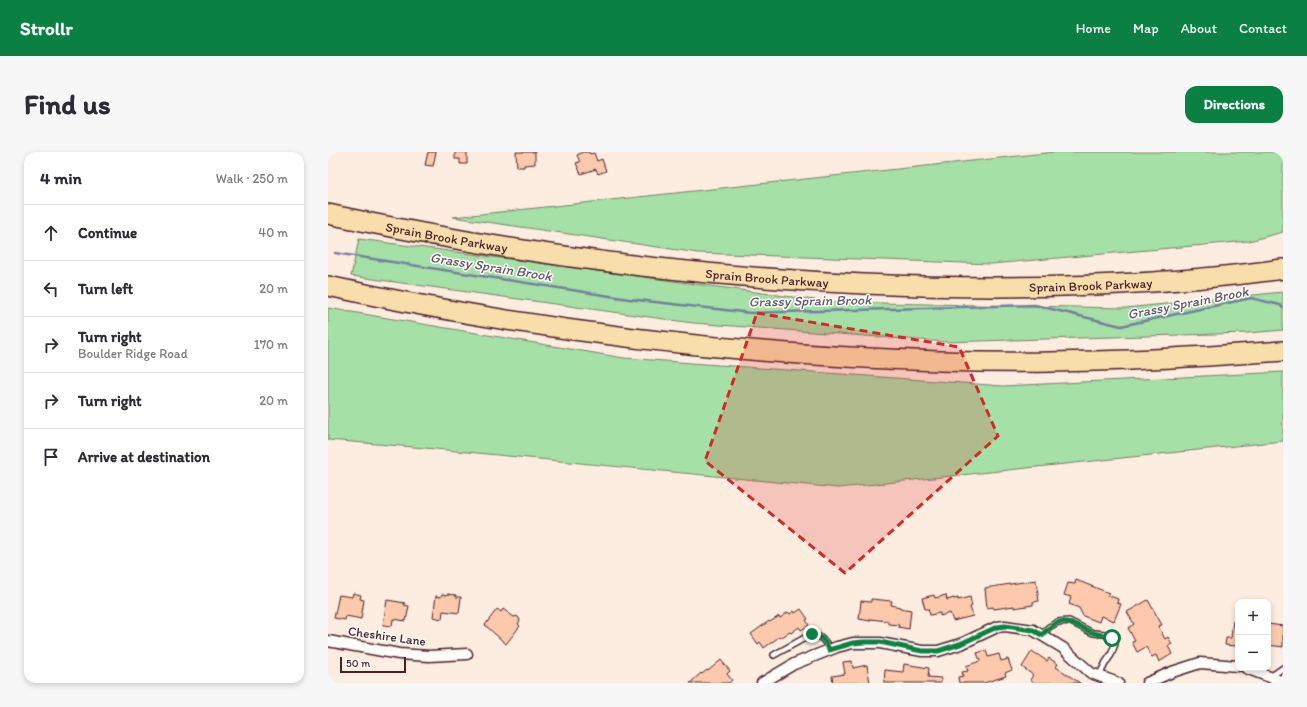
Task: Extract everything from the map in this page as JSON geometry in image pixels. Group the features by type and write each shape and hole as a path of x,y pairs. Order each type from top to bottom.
{"highway":[{"name":"Sprain Brook Parkway","path":"328,214 439,236 566,257 693,272 821,282 949,287 1065,286 1180,280 1283,269"},
{"path":"328,286 434,308 560,328 686,344 814,355 941,361 1037,362 1145,360 1283,351"}],"street":[{"path":"762,683 794,664 829,650 853,643 880,642 922,651 938,651 960,644 997,627 1005,626 1033,630 1063,648 1091,674 1118,683"},
{"name":"Cheshire Lane","path":"328,641 399,654 429,656 467,654"},
{"path":"1147,683 1172,672 1200,663 1235,666"},
{"path":"1254,671 1283,682"}],"lane":[{"path":"1042,635 1049,627 1058,622 1069,621 1093,633 1105,634 1112,638 1115,644 1113,650 1099,677"},
{"path":"774,655 812,634 821,637 829,650"},
{"path":"1270,677 1283,668"}],"highlighted area":[{"path":"757,313 959,347 998,436 845,573 705,461"}],"green space":[{"path":"1055,152 1283,152 1283,232 1249,241 991,264 698,253 453,217"},
{"path":"359,239 830,302 1125,308 1283,292 1283,330 1248,333 945,342 693,323 351,276"},
{"path":"328,308 624,358 1003,386 1283,372 1283,441 838,488 328,440"}],"building":[{"path":"428,152 436,152 433,166 425,165"},
{"path":"455,152 467,152 467,164 460,164 460,159 455,159"},
{"path":"516,152 535,152 535,164 517,167"},
{"path":"583,152 589,152 590,154 594,153 597,161 602,159 606,171 598,174 596,169 581,174 576,163 580,162 577,155"},
{"path":"1036,580 1039,601 1033,602 1033,605 1014,608 1014,606 994,609 993,607 987,608 985,588"},
{"path":"1076,580 1109,593 1107,595 1118,599 1117,603 1121,604 1114,621 1101,616 1099,622 1083,616 1079,608 1069,604 1071,597 1064,595 1068,583 1075,584"},
{"path":"353,593 361,595 360,599 364,600 361,619 346,616 345,620 334,618 339,595 352,597"},
{"path":"442,594 461,597 459,613 443,611 442,619 433,617 436,596 441,597"},
{"path":"934,595 935,598 946,595 947,600 958,598 958,600 970,597 972,606 970,607 973,616 953,621 950,613 940,616 940,613 930,615 928,609 925,609 922,598"},
{"path":"871,599 892,601 891,605 911,610 909,629 898,627 899,625 888,624 888,621 870,619 870,621 859,619 861,601 871,602"},
{"path":"387,600 405,603 404,605 409,606 406,621 393,619 392,626 383,625"},
{"path":"1148,600 1162,625 1158,626 1165,639 1168,637 1172,644 1168,646 1172,654 1159,662 1156,655 1152,657 1146,647 1137,652 1132,642 1135,641 1128,628 1134,624 1127,612"},
{"path":"497,609 501,612 503,609 514,617 517,616 520,621 518,624 520,626 506,644 485,625"},
{"path":"801,609 808,619 806,620 809,625 801,630 799,627 791,633 790,632 780,638 779,637 764,648 760,642 758,644 751,634 769,621 770,622 779,616 780,618 788,612 790,614 794,611 795,613"},
{"path":"1233,620 1235,620 1235,646 1225,645 1226,638 1231,638"},
{"path":"1271,624 1283,626 1283,647 1271,645"},
{"path":"986,650 988,657 999,654 1001,661 1008,659 1012,670 1005,673 1006,676 984,683 959,683 958,677 963,676 962,672 968,671 966,666 980,661 977,653"},
{"path":"1032,651 1047,661 1049,658 1058,664 1056,667 1080,683 1034,683 1030,680 1033,675 1022,667"},
{"path":"721,660 730,671 727,674 732,680 729,683 690,683 701,673 702,674 707,670 708,671"},
{"path":"852,661 853,668 867,665 870,683 833,683 832,676 845,674 843,662"},
{"path":"904,664 929,668 928,677 941,678 941,683 884,683 885,670 903,672"}],"waterway":[{"name":"Grassy Sprain Brook","path":"335,253 629,299 751,313 1035,305 1121,326 1251,298 1280,305 1283,308"}],"route":[{"path":"812,634 821,637 829,650 853,643 880,642 922,651 938,651 960,644 997,627 1005,626 1033,630 1042,635 1049,627 1058,622 1069,621 1093,633 1105,634 1112,638"}]}
